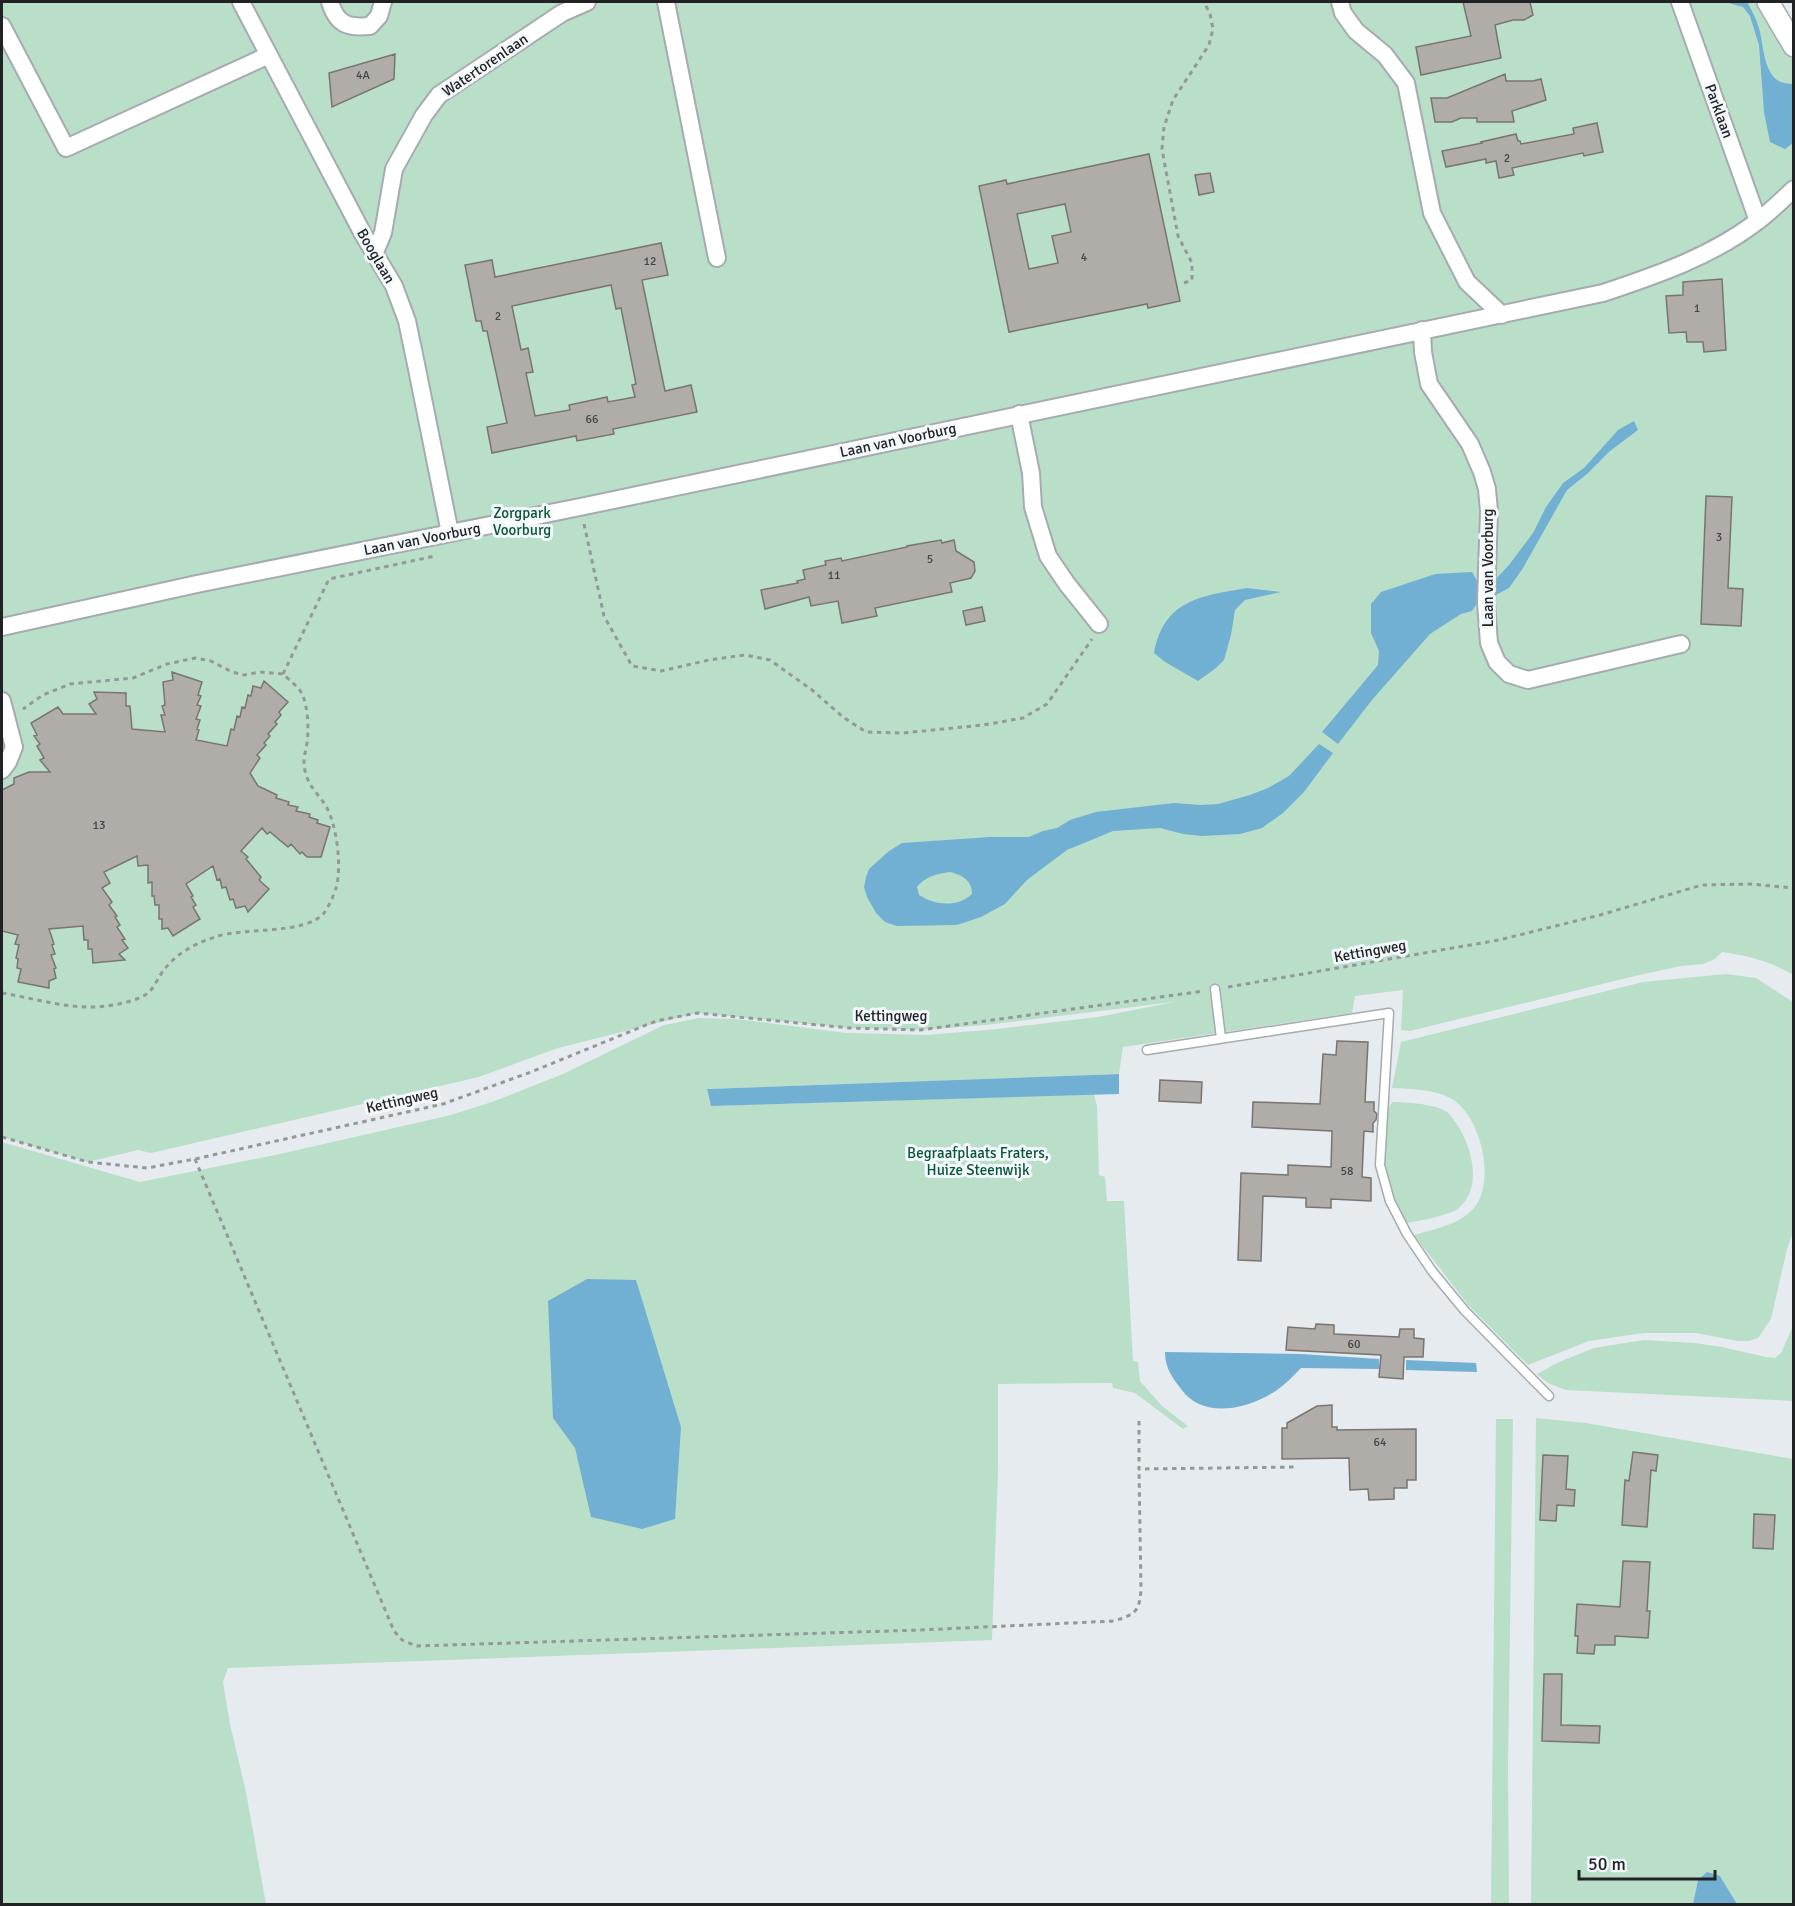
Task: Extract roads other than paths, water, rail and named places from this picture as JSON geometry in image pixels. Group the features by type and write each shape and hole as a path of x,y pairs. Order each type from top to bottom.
{"street":[{"name":"Booglaan","path":"241,2 363,234 394,286 406,321 450,533"},
{"path":"330,2 339,20 352,28 370,26 379,16 383,2"},
{"name":"Watertorenlaan","path":"375,252 383,232 394,169 424,115 439,95 562,13 587,2"},
{"path":"666,2 717,258"},
{"path":"1340,2 1343,13 1356,31 1385,55 1406,83 1432,213 1467,282 1502,315"},
{"name":"Parklaan","path":"1680,2 1758,221"},
{"path":"1768,2 1794,46"},
{"path":"2,26 66,148 269,55"},
{"name":"Laan van Voorburg","path":"2,627 1603,293 1665,272 1707,253 1758,221 1794,189"},
{"name":"Laan van Voorburg","path":"1422,330 1423,352 1429,384 1470,444 1487,489 1489,511 1486,603 1489,643 1497,662 1509,674 1528,680 1681,644"},
{"path":"1019,414 1031,473 1033,507 1048,556 1067,584 1100,624"},
{"path":"2,701 14,747 2,770"}],"lane":[{"path":"1215,989 1221,1038"},
{"path":"1147,1050 1389,1013 1380,1165 1390,1201 1407,1234 1432,1271 1465,1311 1549,1396"}],"water":[{"path":"1725,2 1747,2 1759,28 1769,70 1779,81 1793,84 1793,143 1785,149 1770,142 1764,112 1759,45 1750,16 1743,7"},
{"path":"1634,421 1638,430 1610,451 1567,490 1523,568 1509,588 1492,597 1479,600 1472,611 1461,614 1430,634 1372,700 1338,744 1322,732 1378,665 1379,651 1371,633 1371,604 1381,592 1435,574 1472,572 1479,584 1494,581 1533,533 1546,507 1563,483 1584,468 1618,430"},
{"path":"1247,588 1281,592 1245,600 1235,610 1224,660 1198,681 1154,653 1159,635 1175,611 1200,598"},
{"path":"1319,744 1333,753 1304,792 1283,813 1262,828 1240,834 1202,836 1160,828 1113,831 1067,850 1027,880 1005,904 981,917 957,925 897,926 885,922 876,913 864,887 869,869 902,843 990,837 1029,837 1096,812 1174,803 1218,804 1268,788 1289,776","holes":["950,872 966,879 972,889 972,894 960,901 946,904 919,895 917,887 920,883 936,875"]},
{"path":"1119,1074 1119,1094 711,1106 707,1089"},
{"path":"587,1279 636,1280 681,1427 675,1519 642,1529 591,1517 575,1448 553,1418 548,1301"},
{"path":"1165,1352 1301,1354 1379,1359 1379,1369 1301,1368 1284,1385 1254,1402 1228,1408 1214,1408 1191,1399 1181,1389 1168,1368"},
{"path":"1406,1360 1476,1363 1477,1372 1406,1370"},
{"path":"1707,1872 1720,1876 1737,1904 1693,1904 1698,1880"}],"park label":[{"name":"Zorgpark Voorburg","path":"522,522"},
{"name":"Begraafplaats Fraters, Huize Steenwijk","path":"978,1162"}]}
